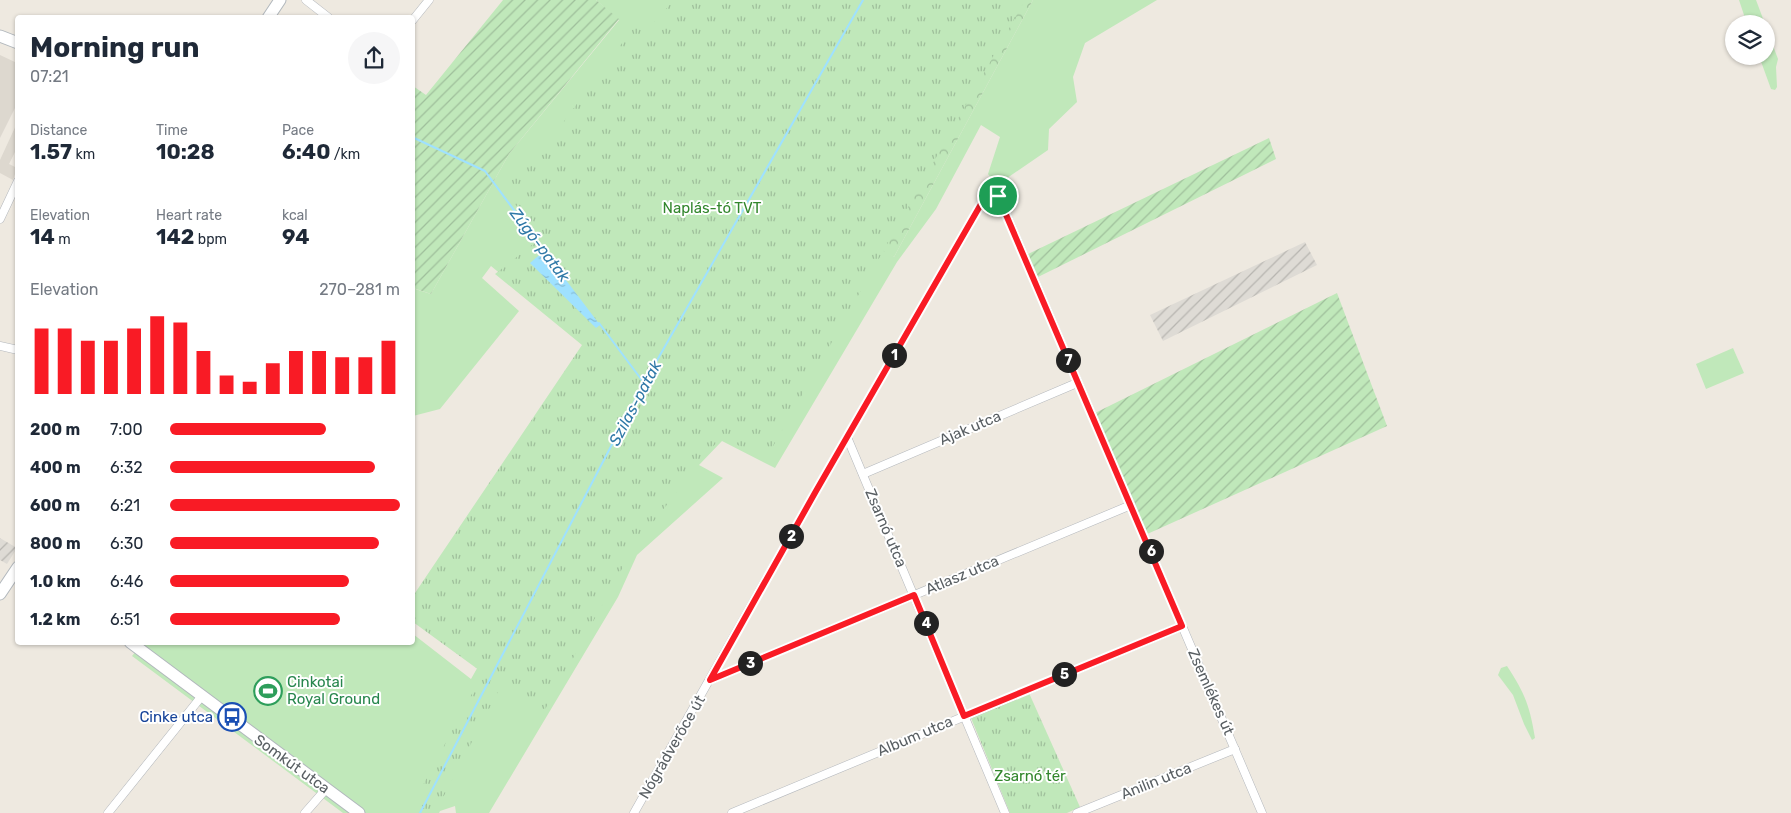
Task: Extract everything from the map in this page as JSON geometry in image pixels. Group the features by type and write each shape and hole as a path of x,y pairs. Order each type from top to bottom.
{"street":[{"path":"270,15 280,0"},
{"path":"306,0 325,15"},
{"path":"415,17 429,0"},
{"path":"0,36 15,42"},
{"name":"Zsemlékes út","path":"992,185 1002,204 1262,813"},
{"name":"Nógrádverőce út","path":"634,813 992,185"},
{"path":"0,219 15,186"},
{"path":"0,346 15,349"},
{"name":"Ajak utca","path":"863,474 1077,383"},
{"name":"Zsarnó utca","path":"848,437 1005,813"},
{"name":"Atlasz utca","path":"710,680 1131,505"},
{"path":"0,594 15,572"},
{"name":"Album utca","path":"732,813 1182,626"},
{"name":"Somkút utca","path":"134,645 201,697 359,813"},
{"path":"108,813 201,697"},
{"name":"Anilin utca","path":"1077,813 1235,749"},
{"path":"305,813 326,789"}],"shaded area":[{"path":"0,55 15,62 15,108 0,138"},
{"path":"15,127 15,152 9,164 15,167 13,180 0,173 0,160"},
{"path":"1305,242 1317,265 1163,341 1150,315"},
{"path":"0,538 15,547 15,551 7,564 0,560"}],"green space":[{"path":"503,0 596,0 619,19 509,154 431,294 415,289 415,87 426,95"},
{"path":"596,0 771,0 550,315 491,266 482,278 519,311 440,409 415,415 415,289 431,294 509,154 619,20"},
{"name":"Naplás-tó TVT","path":"674,0 1025,0 767,457 720,438 635,545 542,715 501,686 435,813 408,813 483,673 415,623 415,593 582,345 495,274 542,237 509,197 511,167 530,167 634,27 647,30"},
{"path":"957,0 1033,0 894,257 880,249"},
{"path":"1033,0 1157,0 1085,43 1073,77 1077,102 1049,129 1048,150 997,185 988,174 1000,137 981,125 936,209 897,262 775,468 722,441 699,465 723,478 637,555 618,597 489,813 456,813 455,806 439,813 343,813 132,656 141,645 415,645 415,636 471,679 646,369 759,150 894,257"},
{"path":"1739,0 1756,0 1762,15 1744,15"},
{"path":"1775,51 1778,59 1776,67 1777,87 1775,90 1771,89 1762,65 1775,65"},
{"path":"1269,138 1276,159 1038,277 1028,254"},
{"path":"1337,293 1387,426 1145,535 1095,413"},
{"path":"1733,348 1744,373 1706,389 1696,364"},
{"path":"1507,666 1518,684 1529,709 1535,738 1532,740 1513,695 1498,675 1501,668"},
{"name":"Zsarnó tér","path":"1029,693 1080,807 1067,813 1010,813 971,718"}],"water":[{"path":"544,251 600,325 596,328 530,263"}],"waterway":[{"name":"Szilas-patak","path":"420,813 644,383 863,0"},
{"name":"Zúgó-patak","path":"415,138 485,171 545,252"},
{"name":"Zúgó-patak","path":"599,323 644,383"}],"place":[{"name":"Cinkotai Royal Ground","path":"268,691"},
{"name":"Cinke utca","path":"232,717"}],"route":[{"path":"992,185 998,196 1182,626 964,716 914,595 710,680 992,185"}]}
